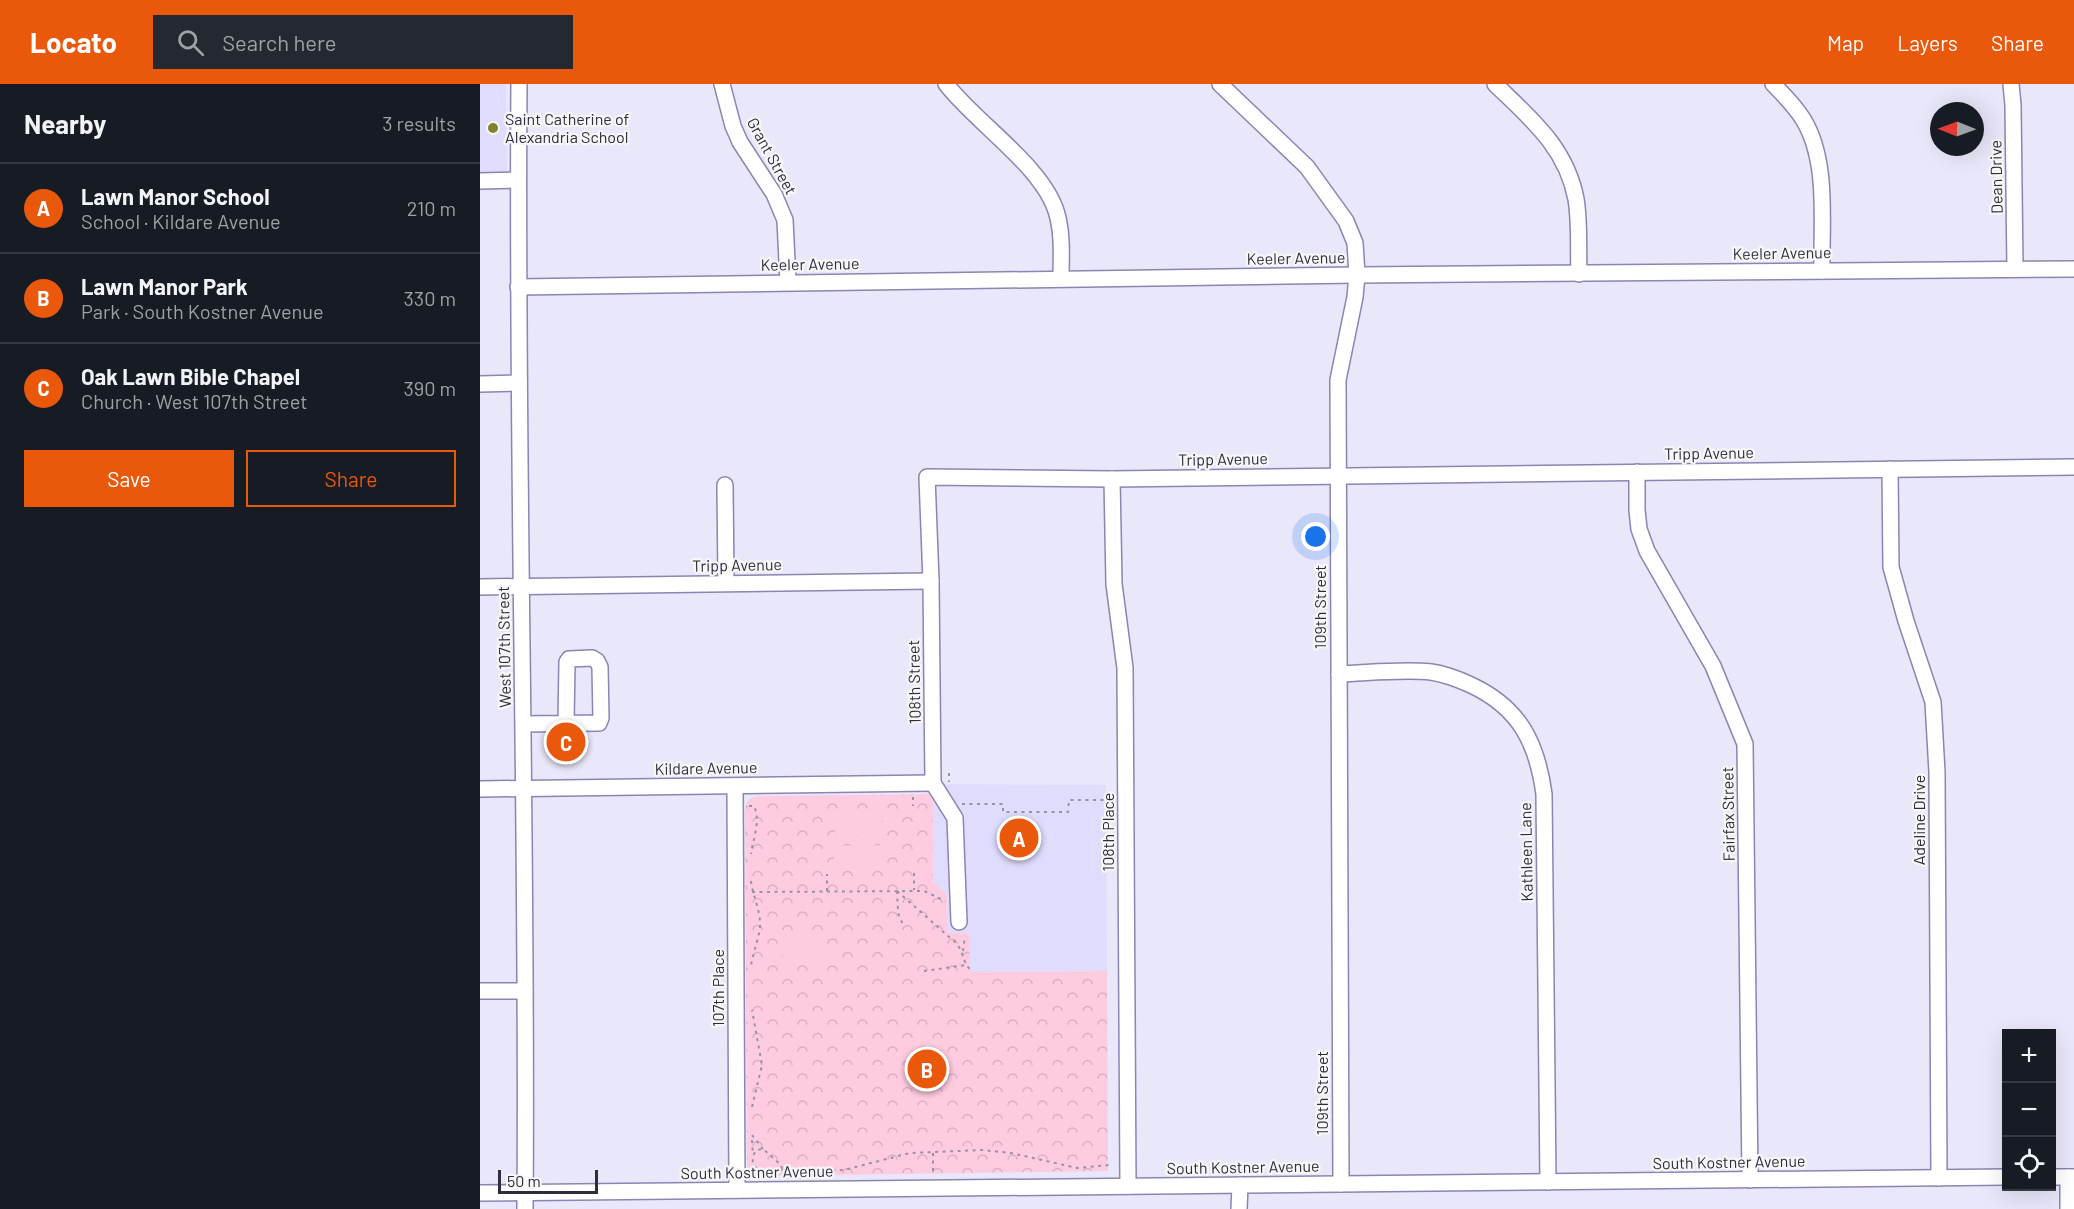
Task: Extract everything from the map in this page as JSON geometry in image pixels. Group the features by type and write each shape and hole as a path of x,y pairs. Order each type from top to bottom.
{"street":[{"name":"West 107th Street","path":"519,84 518,286 524,724 525,1209"},
{"name":"Grant Street","path":"722,84 733,126 774,194 785,220 788,282"},
{"path":"946,84 958,99 1036,177 1049,194 1060,231 1061,279"},
{"name":"109th Street","path":"1220,84 1307,167 1346,221 1355,243 1357,275 1352,319 1338,380 1341,1184"},
{"path":"1495,84 1534,122 1558,150 1564,162 1571,178 1576,202 1579,274"},
{"path":"1773,84 1805,121 1819,157 1822,271"},
{"name":"Dean Drive","path":"2011,84 2015,269"},
{"path":"480,181 518,180"},
{"name":"Keeler Avenue","path":"518,286 1357,275 2074,269"},
{"path":"480,384 519,383"},
{"name":"Tripp Avenue","path":"480,587 931,581 927,477 1112,479 2074,467"},
{"name":"Adeline Drive","path":"1890,469 1891,567 1933,702 1938,784 1939,1178"},
{"name":"Fairfax Street","path":"1636,472 1638,520 1647,550 1713,666 1745,744 1750,1180"},
{"name":"108th Place","path":"1112,479 1114,584 1125,668 1128,1186"},
{"path":"725,485 726,583"},
{"name":"108th Street","path":"931,581 933,783"},
{"path":"524,724 599,723 601,718 600,667 592,658 569,658 567,662 566,723"},
{"name":"Kathleen Lane","path":"1339,674 1430,672 1445,675 1489,693 1516,719 1533,745 1544,794 1548,1182"},
{"path":"933,783 955,818 962,928"},
{"name":"Kildare Avenue","path":"480,789 933,783"},
{"name":"107th Place","path":"735,786 737,1190"},
{"path":"480,991 525,991"},
{"name":"South Kostner Avenue","path":"480,1193 2002,1177"},
{"path":"2068,1209 2071,1177"},
{"path":"1239,1209 1240,1185"}],"path":[{"path":"949,773 949,784"},
{"path":"913,794 913,806"},
{"path":"956,804 1003,804 1003,812 1068,812 1068,800 1107,800"},
{"path":"747,806 754,806 757,825 750,856"},
{"path":"914,873 914,890"},
{"path":"827,874 827,891"},
{"path":"750,876 752,892 759,911 760,926 750,973"},
{"path":"752,892 914,890 924,891 948,903"},
{"path":"897,891 963,951"},
{"path":"897,891 898,914 903,925"},
{"path":"962,928 963,951 966,965 970,969"},
{"path":"924,971 966,965"},
{"path":"750,1002 762,1065 752,1108"},
{"path":"752,1130 753,1161 757,1169 765,1174 780,1173 782,1169"},
{"path":"752,1136 781,1165 782,1169"},
{"path":"753,1155 756,1150 763,1149"},
{"path":"782,1169 844,1170 909,1153 982,1150 1011,1153 1077,1168 1110,1165"},
{"path":"933,1153 933,1178"}],"shaded area":[{"name":"Saint Catherine of Alexandria School","path":"480,84 506,84 507,173 480,173"},
{"path":"940,784 1106,785 1107,971 970,972 948,933 947,895 933,881 933,794"}],"green space":[{"path":"933,794 933,881 947,895 948,933 969,933 970,972 1107,971 1108,1171 759,1176 750,1174 747,1167 745,808 749,799 758,796"},
{"path":"834,813 882,813 882,835 835,835"},
{"path":"882,845 883,867 834,868 834,846"},
{"path":"823,935 823,958 783,959 783,936"}],"place":[{"name":"Saint Catherine of Alexandria School","path":"493,128"},
{"name":"Oak Lawn Bible Chapel","path":"566,742"},
{"name":"Lawn Manor School","path":"1019,838"},
{"name":"Lawn Manor Park","path":"927,1069"}]}
